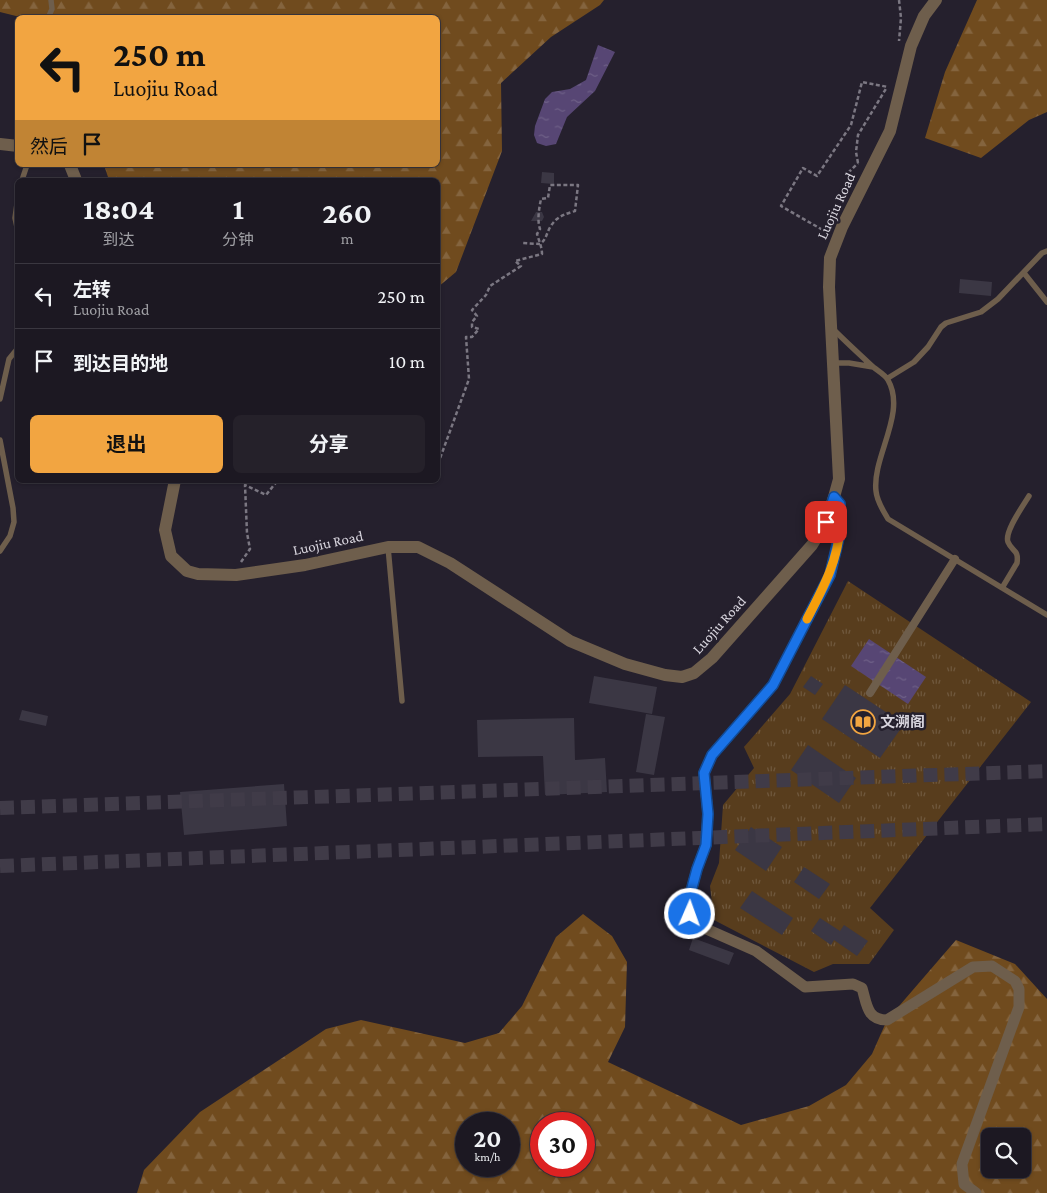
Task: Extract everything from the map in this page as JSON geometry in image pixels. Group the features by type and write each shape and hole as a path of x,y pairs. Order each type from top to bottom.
{"street":[{"name":"Luojiu Road","path":"174,483 166,530 171,556 187,571 198,574 236,575 305,565 388,547 418,546 450,563 570,641 625,664 665,675 682,677 694,673 712,658 812,545 826,522 838,479 829,288 830,258 842,228 890,131 912,46 924,16 936,0"},
{"path":"0,144 15,146"},
{"path":"834,497 840,504 839,537 830,575 773,685 712,755 704,773 708,814 706,845 690,895 690,914 704,928 756,951 805,987 853,984 862,988 870,1015 878,1020 887,1020 973,967 992,966 1015,981 1019,989 1019,1007 962,1164 964,1184 976,1193"},
{"path":"872,690 955,559"}],"lane":[{"path":"49,15 52,9 51,0"},
{"path":"888,378 914,362 928,348 941,327 946,323 981,312 998,299 1047,250"},
{"path":"1024,274 1046,300"},
{"path":"831,328 873,367 888,378 893,390 894,404 876,478 876,493 880,507 888,519 1047,615"},
{"path":"0,399 9,359 15,352"},
{"path":"833,363 849,363 873,367"},
{"path":"0,440 14,522 10,536 0,550"},
{"path":"1002,588 1017,558 1016,550 1009,544 1008,534 1029,496"},
{"path":"388,547 402,701"}],"path":[{"path":"899,0 901,18 899,43"},
{"path":"858,162 856,152 858,135 888,87 890,80"},
{"path":"831,235 781,206 803,168 817,176 851,126 862,82 888,87"},
{"path":"440,459 469,380 466,336 472,337 479,329 472,327 472,322 478,316 472,310 486,295 490,286 521,266 515,261 542,254 540,244 536,234 540,229 541,200 548,198 550,185 578,185 575,211 560,216 550,226 545,241 540,244 523,243"},
{"path":"236,575 239,564 250,549 247,533 245,485 266,495 276,483"}],"green space":[{"path":"0,0 604,0 600,5 551,37 501,83 502,151 456,272 440,285 440,178 108,178 105,167 440,167 440,15 15,16 0,12"},
{"path":"977,0 1047,0 1047,112 1029,120 981,158 925,138 945,72"},
{"path":"848,581 1031,702 870,908 894,930 869,964 833,964 814,972 714,920 710,886 719,863 723,805 754,768 744,747 790,694"},
{"path":"583,914 612,936 627,962 625,1027 608,1062 741,1125 809,1106 846,1085 872,1054 887,1020 956,940 1015,964 1047,999 1047,1193 137,1193 144,1170 200,1112 326,1029 361,1020 465,1043 499,1033 522,1006 556,937"}],"water":[{"path":"598,45 615,52 595,91 567,117 556,144 546,146 537,143 534,135 535,126 545,99 552,92 570,89 586,80"},
{"path":"869,639 926,677 908,704 851,666"}],"building":[{"path":"542,172 554,173 554,184 541,183"},
{"path":"536,212 542,212 544,217 542,221 531,221"},
{"path":"960,279 992,282 991,296 959,293"},
{"path":"594,676 657,687 652,714 589,703"},
{"path":"811,676 823,684 815,695 803,687"},
{"name":"文溯阁","path":"845,685 904,724 880,758 822,719"},
{"path":"22,710 48,716 46,726 19,720"},
{"path":"646,714 665,717 654,775 636,772"},
{"path":"574,718 575,760 605,758 607,792 545,795 543,756 478,757 477,720"},
{"path":"808,745 856,778 839,803 791,770"},
{"path":"284,784 287,826 184,835 180,792"},
{"path":"751,827 782,847 766,871 735,850"},
{"path":"804,867 830,884 819,899 794,882"},
{"path":"752,891 793,918 782,935 740,908"},
{"path":"820,918 840,931 844,925 868,941 857,956 834,940 831,945 811,931"},
{"path":"693,938 734,953 729,965 689,950"}],"tunnel":[{"path":"0,808 1047,771"},
{"path":"0,866 1047,824"}],"slow traffic":[{"path":"807,619 830,575 840,528"}],"place":[{"name":"文溯阁","path":"863,722"}],"route":[{"path":"690,914 690,895 706,845 708,814 704,773 712,755 773,685 830,575 839,537 840,504 834,497 826,522"}]}
